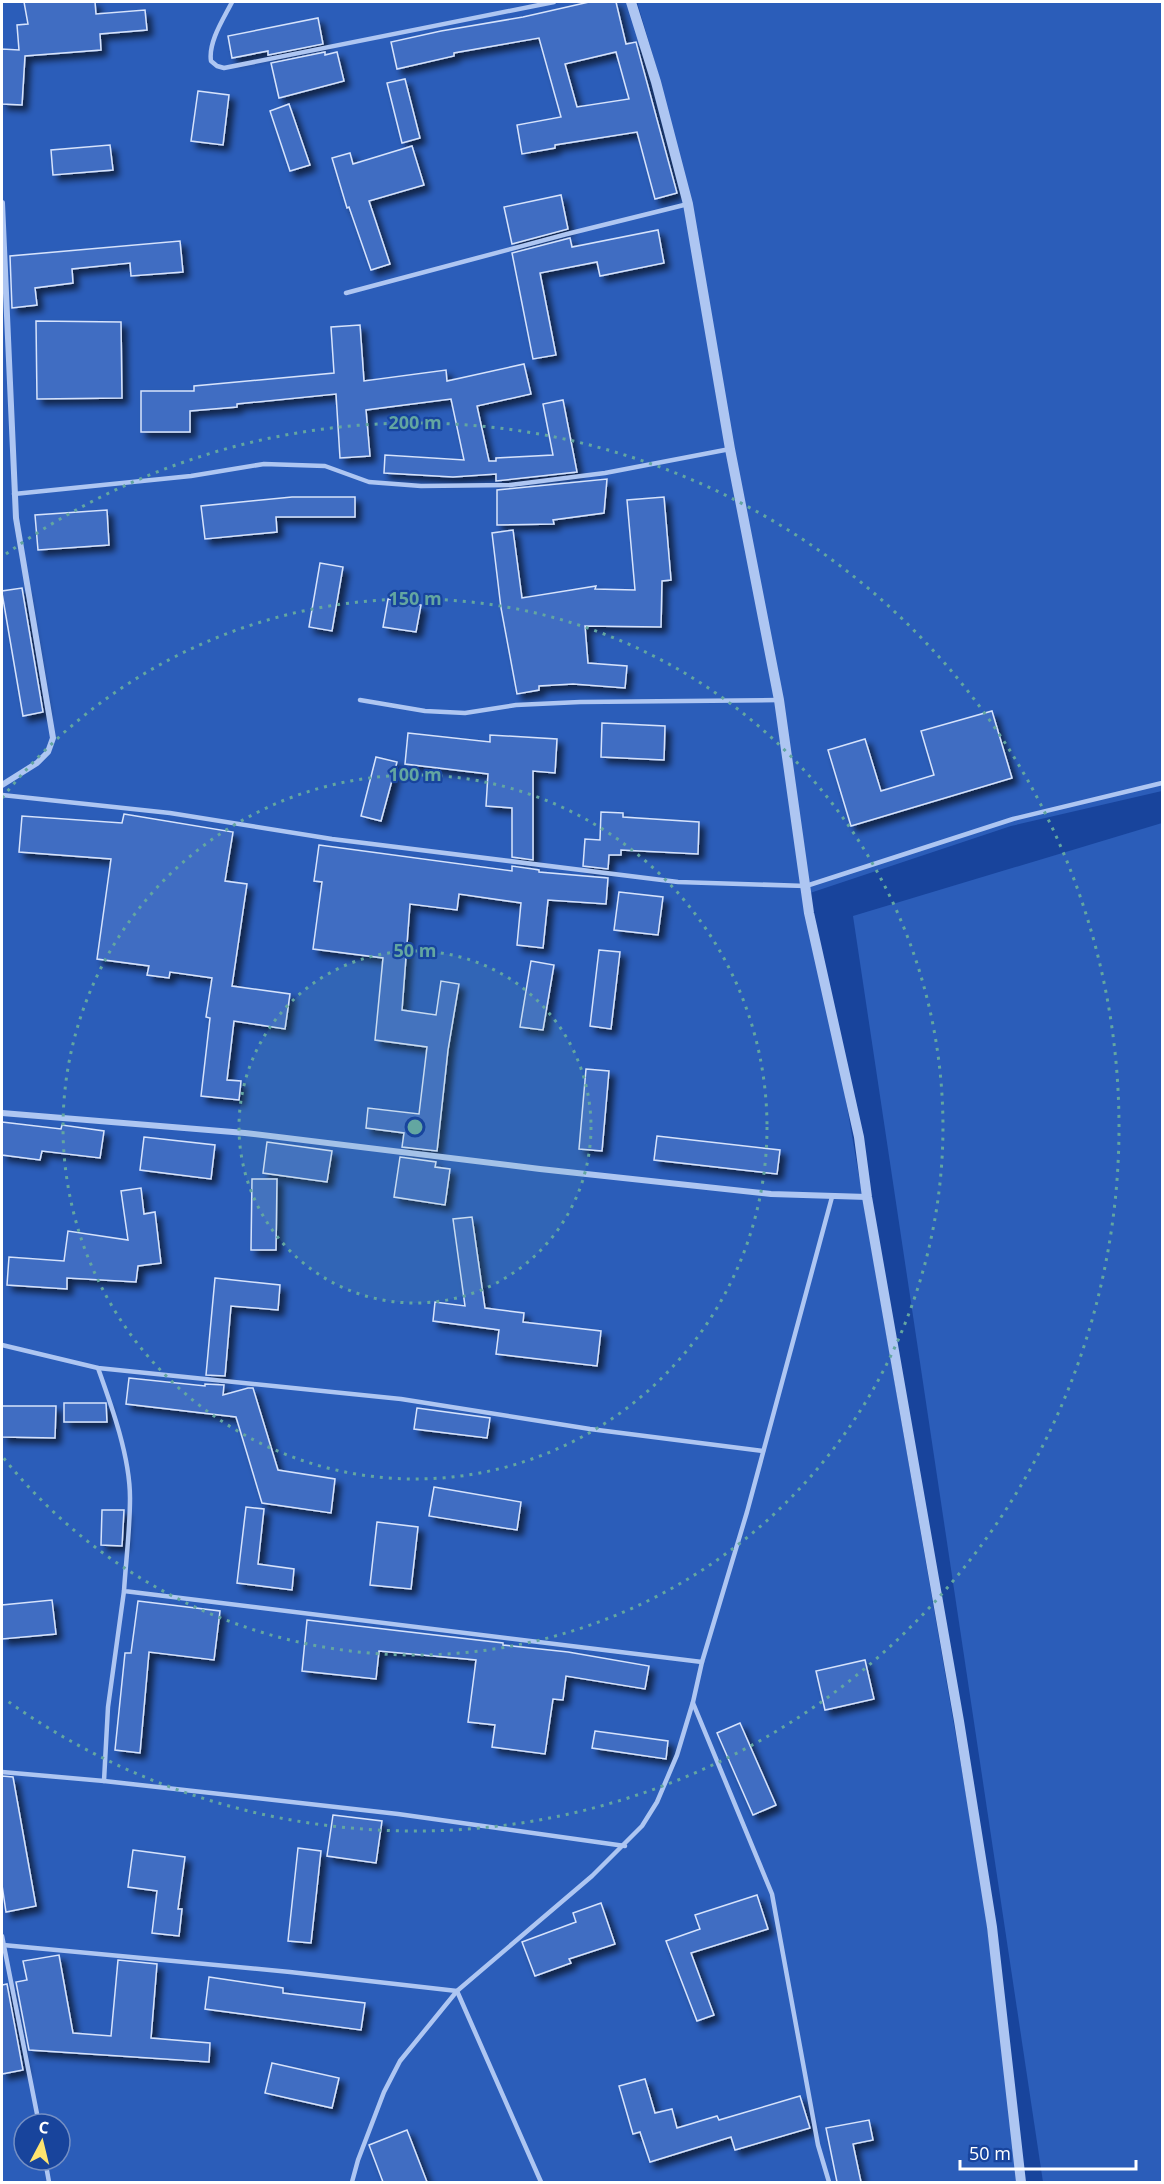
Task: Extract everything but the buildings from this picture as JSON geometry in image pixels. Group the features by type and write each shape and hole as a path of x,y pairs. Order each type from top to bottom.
{"street":[{"path":"631,2 656,82 688,204 730,450 779,700 815,944 859,1137 867,1197 959,1721 992,1927 1021,2182"},
{"path":"2,203 16,518 53,738 48,752 37,764 2,785"},
{"path":"2,1113 245,1133 771,1194 867,1197"}],"lane":[{"path":"232,2 217,32 210,54 211,61 224,68 554,2"},
{"path":"346,293 688,204"},
{"path":"14,494 191,476 264,464 325,466 369,482 421,486 510,485 605,473 730,450"},
{"path":"360,700 425,711 465,713 516,705 580,702 779,700"},
{"path":"2,795 170,813 332,839 678,882 806,886 1013,819 1162,783"},
{"path":"352,2182 384,2092 400,2061 457,1991 625,1846 642,1826 657,1802 677,1755 693,1702 702,1662 764,1451 832,1197"},
{"path":"2,1345 98,1368 401,1399 590,1429 764,1451"},
{"path":"98,1368 115,1414 123,1448 130,1497 124,1591 108,1707 104,1781"},
{"path":"124,1591 702,1662"},
{"path":"693,1702 772,1894 818,2145 829,2182"},
{"path":"2,1772 104,1781 398,1814 625,1846"},
{"path":"2,1936 37,2112"},
{"path":"3,1945 290,1972 457,1991"},
{"path":"457,1991 541,2182"}],"shaded area":[{"path":"2,2 634,2 659,76 637,2 1162,2 1162,791 1011,826 810,893 980,1875 1022,2182 2,2182"},
{"path":"1162,823 1162,2182 1043,2182 853,916"}]}
